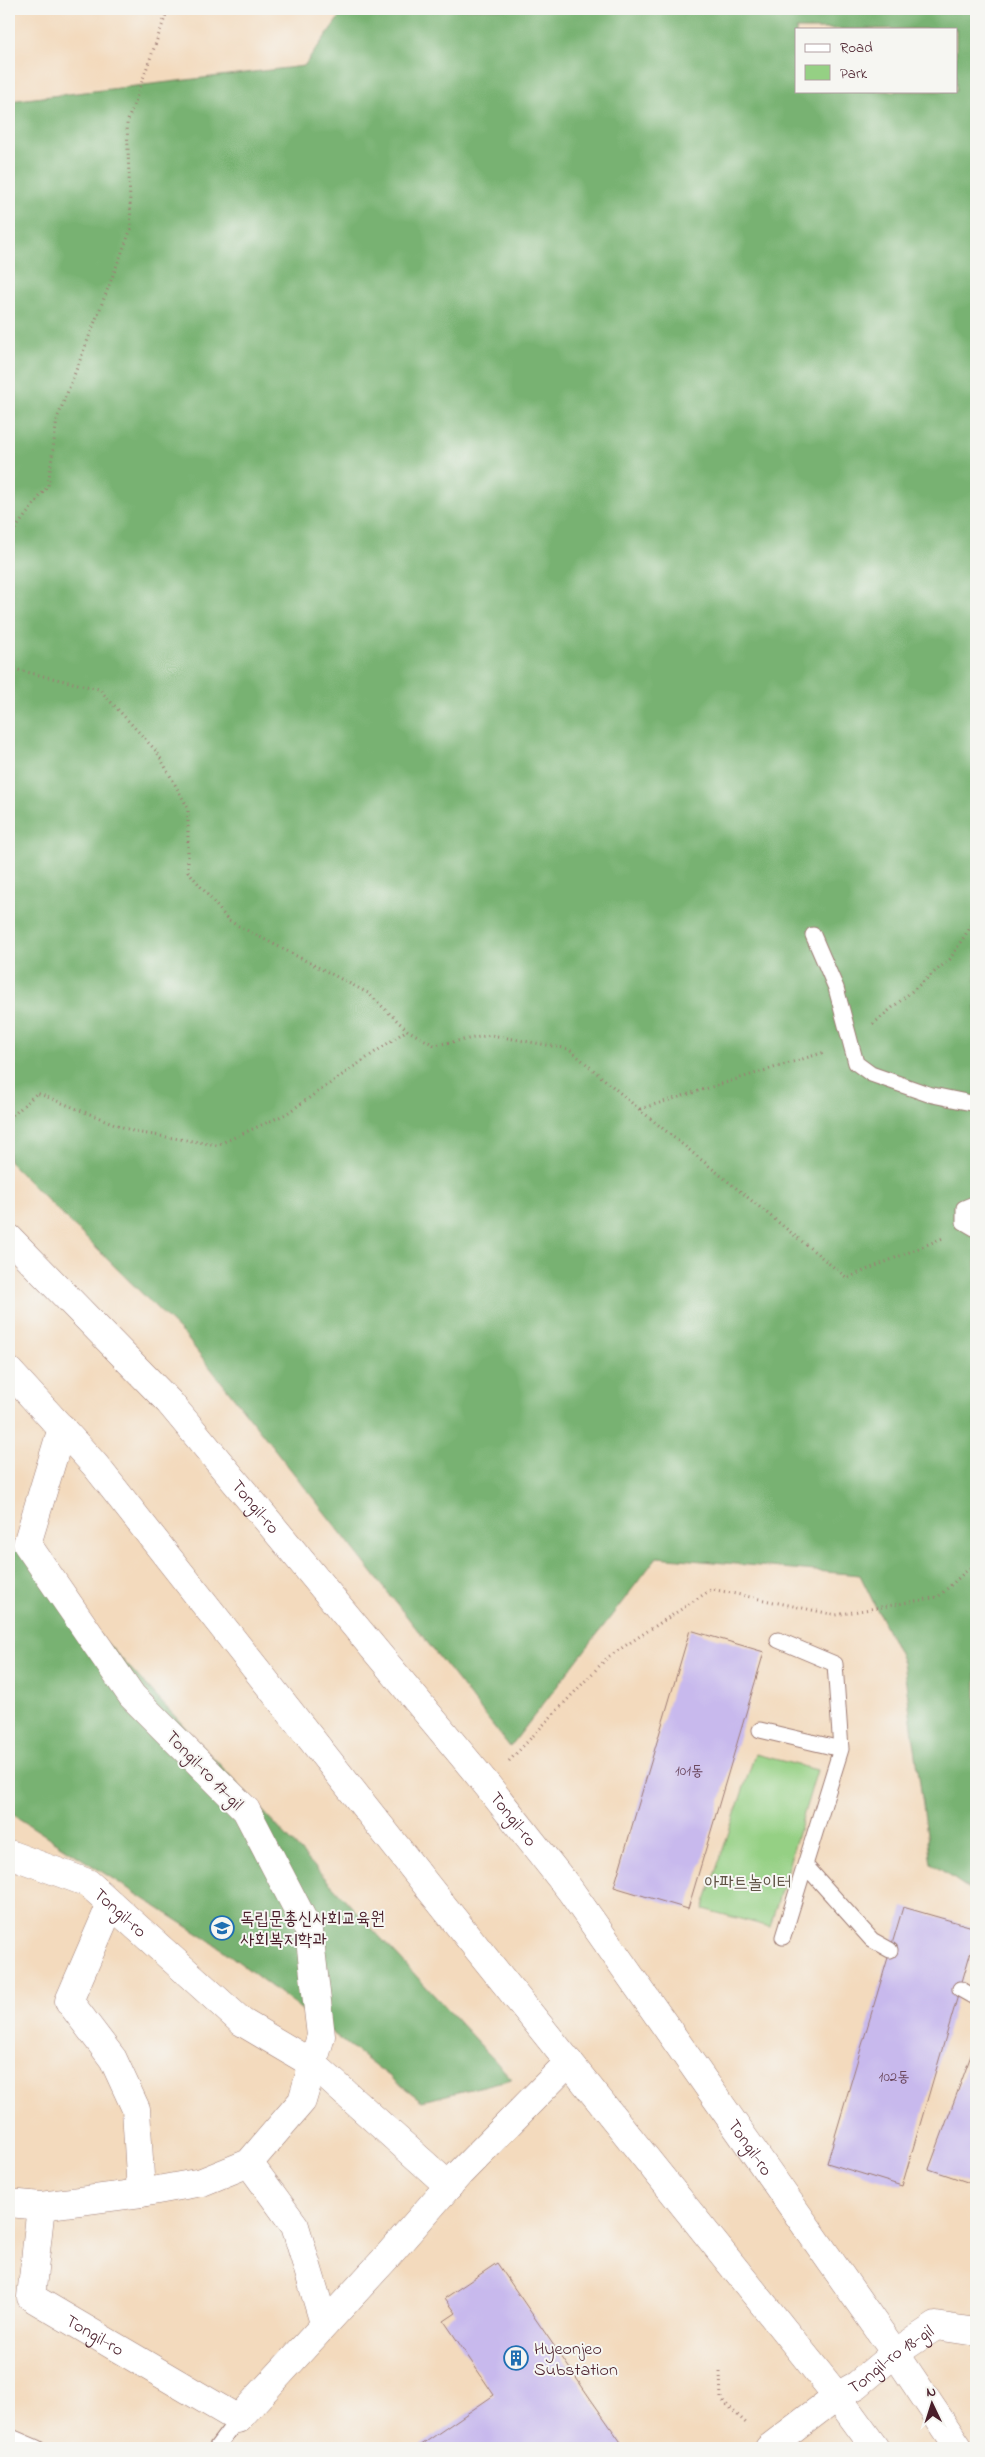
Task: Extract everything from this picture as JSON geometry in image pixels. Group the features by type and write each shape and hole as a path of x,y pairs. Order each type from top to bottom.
{"street":[{"name":"Tongil-ro","path":"9,1238 169,1402 487,1785 570,1890 895,2353 959,2448"},
{"path":"9,1371 95,1465 436,1897 837,2396 875,2448"},
{"name":"Tongil-ro 17-gil","path":"9,2203 41,2206 142,2193 202,2182 249,2163 302,2101 321,2036 309,1931 246,1810 132,1696 27,1544 62,1428"},
{"name":"Tongil-ro","path":"9,1854 88,1883 242,2022 313,2064 449,2186"},
{"path":"111,1904 69,2001 114,2059 136,2109 142,2193"},
{"path":"238,2418 449,2186 569,2062"},
{"path":"249,2163 295,2226 324,2323"},
{"name":"Tongil-ro","path":"41,2206 31,2296 238,2418"},
{"name":"Tongil-ro 18-gil","path":"837,2396 857,2385 895,2353 936,2326 976,2332"},
{"path":"769,2448 837,2396"}],"lane":[{"path":"813,935 836,988 856,1063 871,1074 928,1094 976,1104"},
{"path":"974,1227 964,1222 964,1208 976,1203"},
{"path":"778,1640 836,1664 841,1749 783,1937"},
{"path":"760,1730 841,1749"},
{"path":"805,1865 872,1940 890,1950"},
{"path":"960,1989 976,1998"},
{"path":"216,2448 238,2418"},
{"path":"9,2436 37,2448"}],"path":[{"path":"9,537 48,486 57,419 131,228 127,123 168,9"},
{"path":"9,668 99,689 158,752 188,808 188,871 229,921 368,993 408,1030 434,1045 491,1035 569,1049 640,1110 847,1278 974,1227"},
{"path":"9,1119 37,1093 135,1132 217,1144 286,1114 408,1030"},
{"path":"487,1785 608,1657 712,1589 836,1614 938,1597 976,1562"},
{"path":"720,2372 721,2398 750,2428"}],"green space":[{"path":"345,9 976,9 976,1894 931,1863 903,1662 860,1575 657,1557 510,1747 186,1337 9,1162 9,101 304,66"},
{"path":"9,1538 512,2079 422,2101 219,1947 9,1812"},
{"name":"아파트놀이터","path":"755,1754 817,1770 770,1927 703,1909"}],"building":[{"path":"690,1630 764,1652 688,1909 614,1887"},
{"path":"903,1907 976,1928 976,1934 902,2186 827,2163"},
{"path":"973,2050 976,2052 976,2185 929,2169"},
{"name":"Hyeonjeo Substation","path":"497,2263 625,2448 417,2448 494,2395 444,2321 456,2313 445,2298"}],"place":[{"name":"독립문총신사회교육원 사회복지학과","path":"222,1928"},
{"name":"Hyeonjeo Substation","path":"516,2358"}]}
